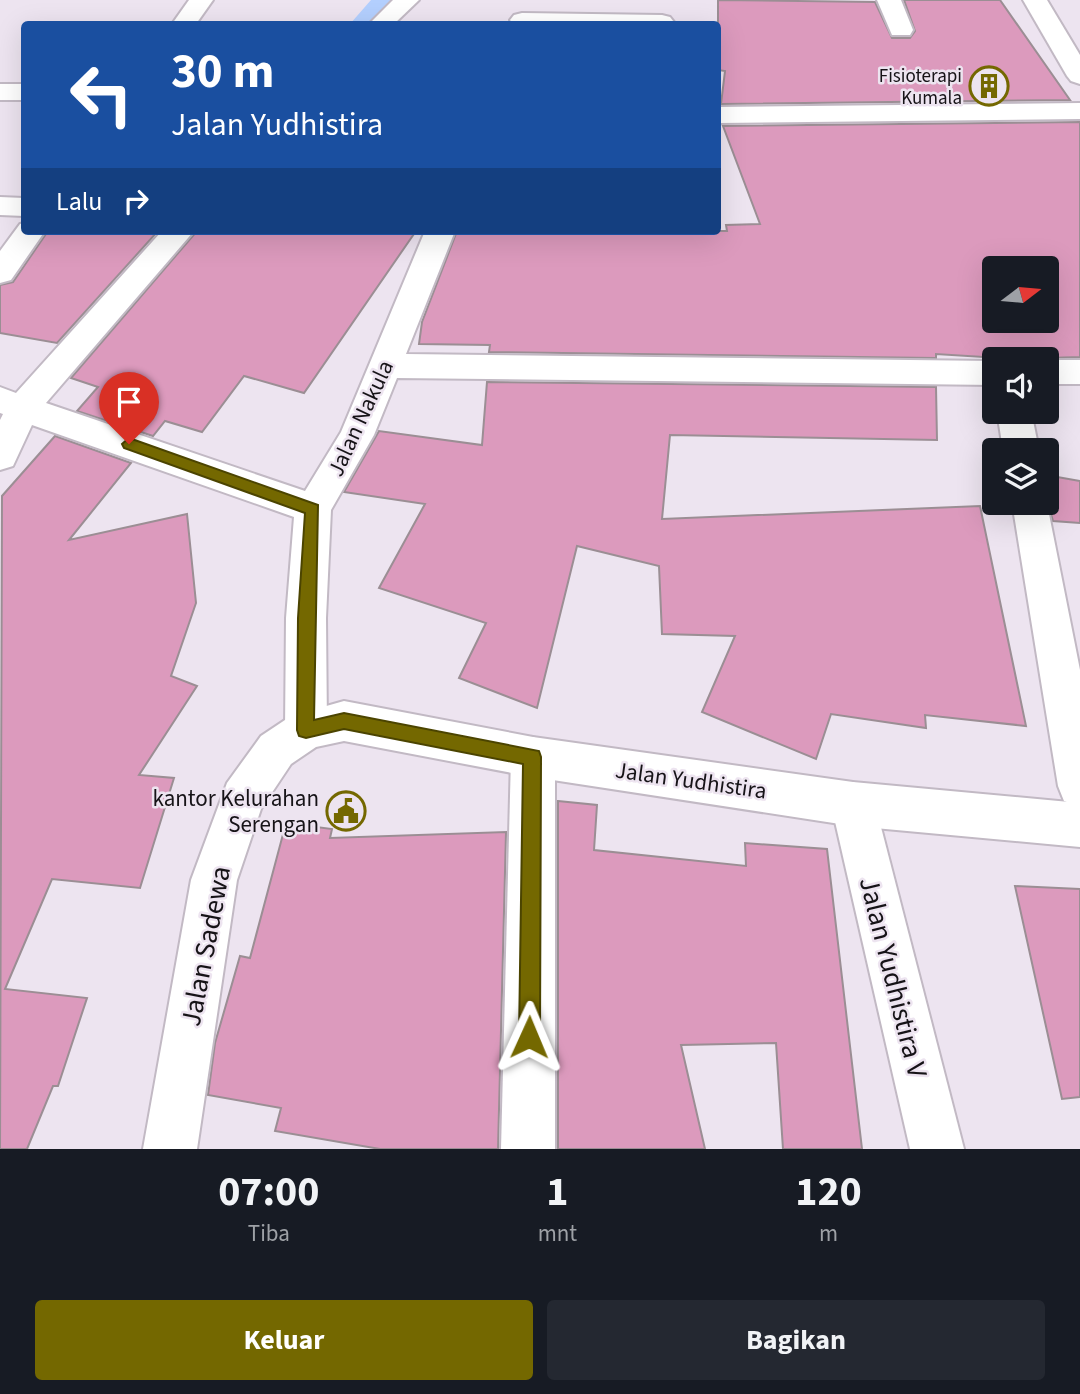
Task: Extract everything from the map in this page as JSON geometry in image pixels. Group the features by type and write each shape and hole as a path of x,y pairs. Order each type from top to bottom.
{"street":[{"path":"186,21 201,0"},
{"path":"384,21 407,0"},
{"path":"889,0 901,30"},
{"path":"1035,0 1080,76"},
{"path":"524,15 642,21"},
{"path":"0,92 21,92"},
{"path":"721,115 1080,111"},
{"path":"0,206 21,207"},
{"path":"0,273 27,235"},
{"path":"0,456 15,404 175,235"},
{"name":"Jalan Nakula","path":"313,509 357,435 438,235"},
{"path":"386,366 982,373"},
{"path":"1059,372 1080,372"},
{"path":"15,404 313,509 306,618 306,730"},
{"path":"1032,515 1080,786"},
{"name":"Jalan Yudhistira","path":"306,730 344,721 533,757 853,804 1080,825"},
{"name":"Jalan Sadewa","path":"170,1149 214,880 243,798 276,750 306,730"},
{"path":"528,1149 533,757"},
{"name":"Jalan Yudhistira V","path":"853,804 937,1149"}],"building":[{"path":"718,0 875,2 892,38 910,38 915,31 904,0 1000,0 1070,100 721,104 725,71 721,70 721,21 718,21"},
{"path":"1080,122 1080,357 1059,358 1059,347 982,347 982,357 936,354 936,358 489,352 490,345 419,344 422,322 455,235 721,235 721,231 727,231 726,225 760,224 723,126"},
{"path":"45,235 154,235 57,343 0,333 0,285 13,282"},
{"path":"194,235 413,235 304,393 244,376 202,432 165,421 153,436 77,411 98,387 71,378"},
{"path":"487,382 936,387 937,440 670,435 662,519 980,506 1026,726 925,715 926,728 831,714 816,759 702,712 735,636 662,634 659,566 577,546 537,708 459,678 486,623 379,588 425,504 344,492 379,431 482,445"},
{"path":"55,436 131,463 69,540 187,514 196,603 171,676 197,686 139,775 174,778 140,888 52,879 5,989 87,998 58,1086 53,1086 27,1149 0,1149 2,496"},
{"path":"1059,477 1080,481 1080,523 1053,521 1051,515 1059,515"},
{"path":"558,801 597,805 594,850 746,866 745,843 827,849 862,1149 783,1149 776,1043 681,1045 705,1149 558,1149"},
{"path":"286,823 332,829 330,838 506,832 498,1149 380,1149 275,1131 281,1108 208,1095 215,1043 240,956 250,958"},
{"path":"1015,886 1080,889 1080,1097 1062,1099"}],"waterway":[{"path":"370,21 390,0"}],"place":[{"name":"Fisioterapi Kumala","path":"989,86"},
{"name":"kantor Kelurahan Serengan","path":"346,811"}],"route":[{"path":"129,444 313,509 306,618 306,730 344,721 533,757 529,1037"}]}
